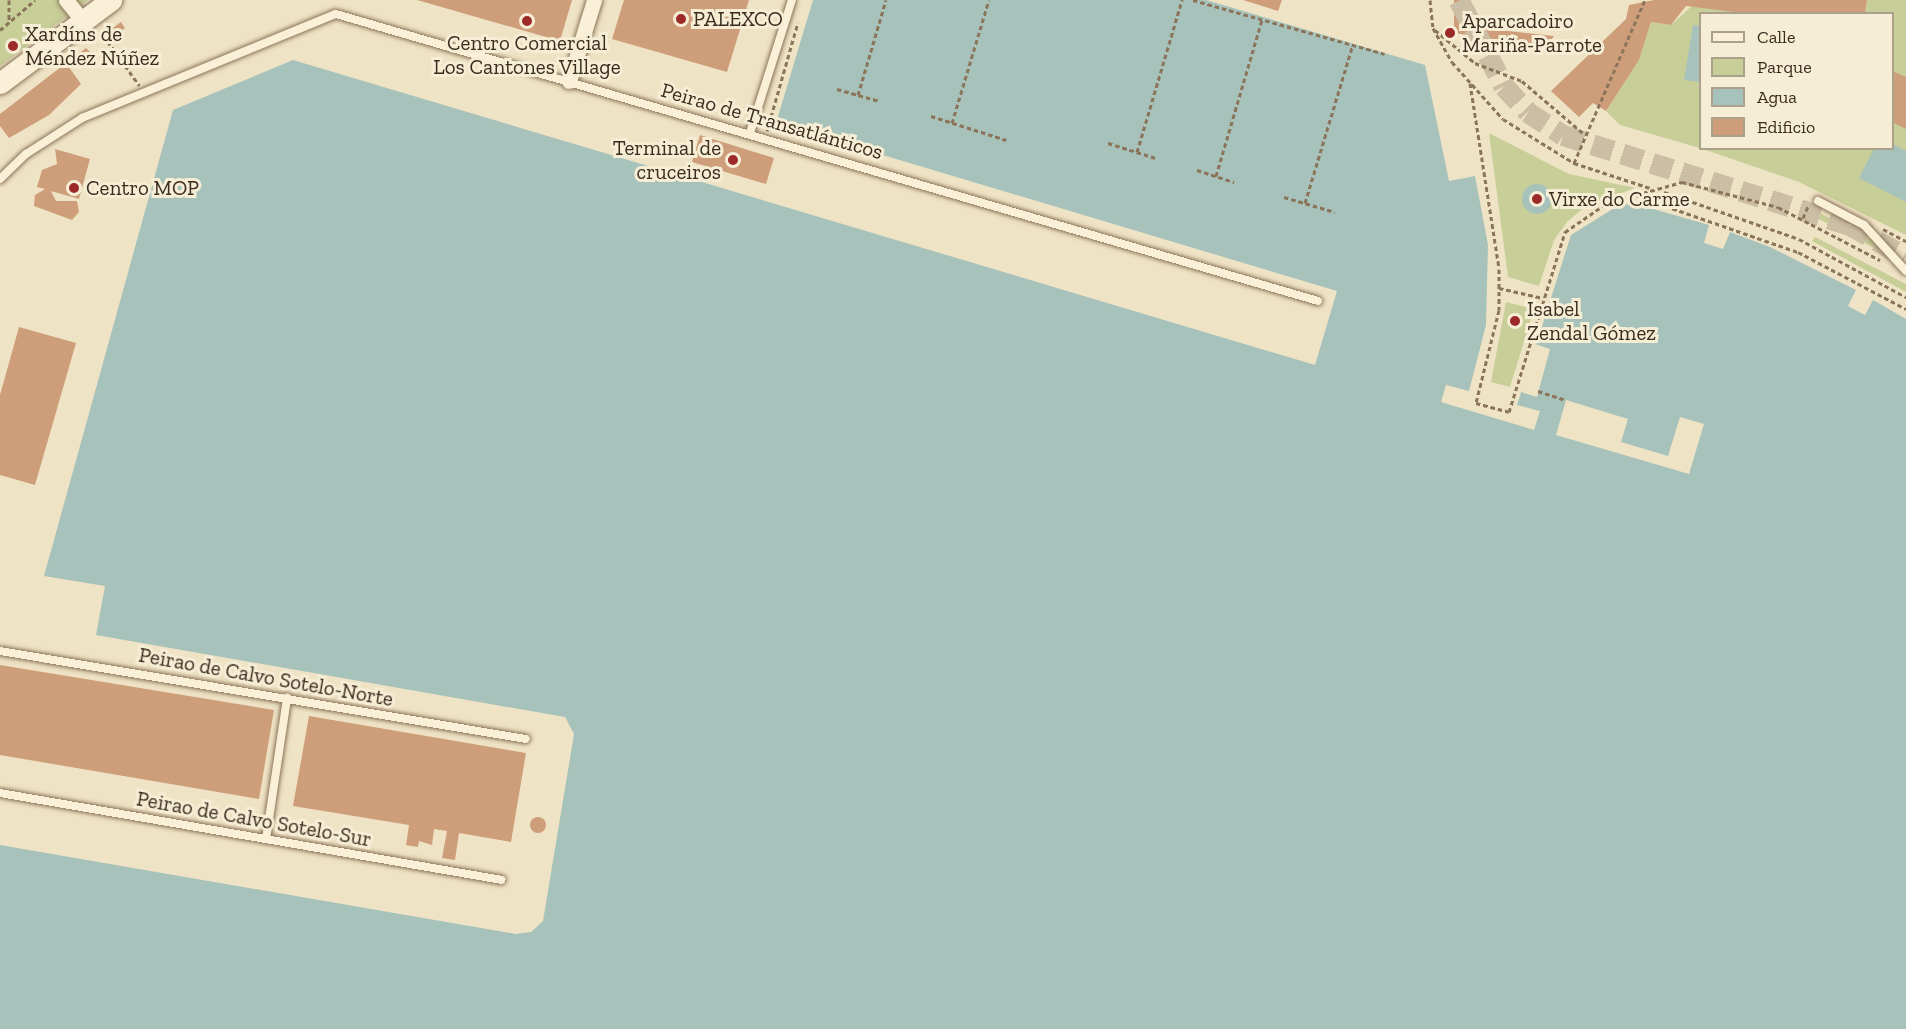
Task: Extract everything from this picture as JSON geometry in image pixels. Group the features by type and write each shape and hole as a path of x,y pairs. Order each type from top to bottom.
{"main road":[{"path":"0,83 111,0"}],"street":[{"path":"66,0 83,21"},
{"path":"569,81 594,0"}],"lane":[{"path":"750,133 792,0"},
{"name":"Peirao de Transatlánticos","path":"0,179 27,154 82,118 336,14 750,133 1318,301"},
{"path":"1818,201 1864,225 1906,271"},
{"name":"Peirao de Calvo Sotelo-Norte","path":"0,651 526,739"},
{"path":"267,839 287,699"},
{"name":"Peirao de Calvo Sotelo-Sur","path":"0,793 502,880"}],"path":[{"path":"9,0 9,21"},
{"path":"0,30 35,0"},
{"path":"858,95 886,0"},
{"path":"952,123 989,0"},
{"path":"1137,152 1182,0"},
{"path":"1193,0 1352,47 1385,54"},
{"path":"1430,0 1433,28 1470,83 1503,119 1574,163 1663,191 1799,239 1906,297"},
{"path":"1574,163 1592,114 1610,91 1616,63 1645,0"},
{"path":"765,138 801,11"},
{"path":"1216,176 1262,20"},
{"path":"1433,28 1475,63 1522,81 1584,134"},
{"path":"103,35 145,93"},
{"path":"1305,203 1352,47"},
{"path":"1470,83 1493,208 1499,288 1476,403 1509,412 1543,298 1573,222 1651,189"},
{"path":"837,89 879,101"},
{"path":"931,116 1006,140"},
{"path":"1108,143 1156,158"},
{"path":"1197,170 1234,182"},
{"path":"1663,191 1682,182 1778,207 1886,263"},
{"path":"1635,196 1798,252 1906,309"},
{"path":"1284,197 1335,212"},
{"path":"1499,288 1543,298"},
{"path":"1538,391 1566,400"}],"green space":[{"name":"Xardíns de Méndez Núñez","path":"0,0 88,0 0,66"},
{"path":"1867,0 1906,0 1906,235 1799,182 1706,150 1894,150 1894,12 1865,12"},
{"path":"1695,3 1744,12 1699,12 1699,148 1620,125 1606,111 1639,60 1651,22 1671,25"},
{"path":"1489,133 1569,174 1635,188 1586,206 1567,222 1554,240 1539,286 1508,277","holes":["1537,184 1550,191 1552,200 1522,200 1524,191"]},
{"path":"1814,210 1879,244 1876,249 1811,215"},
{"path":"1815,237 1906,284 1906,292 1812,241"},
{"path":"1506,302 1534,309 1510,387 1491,382"}],"water":[{"path":"813,0 1206,0 1425,65 1449,181 1475,176 1488,245 1486,325 1469,391 1446,385 1441,402 1534,430 1540,411 1517,405 1571,235 1619,205 1636,204 1709,225 1704,243 1723,249 1730,232 1770,247 1856,290 1848,306 1865,315 1873,300 1906,319 1906,1029 0,1029 0,845 516,934 531,932 543,921 574,734 565,717 96,635 105,586 44,576 173,110 293,60 1315,365 1337,291 776,123"},
{"path":"1693,25 1699,26 1699,82 1684,80"},
{"path":"1894,145 1906,151 1906,202 1859,178 1873,150 1894,150"},
{"path":"1537,184 1548,188 1552,199 1548,210 1537,214 1526,210 1522,199 1526,188"}],"pier":[{"path":"1535,344 1550,349 1537,397 1521,392"},
{"path":"1566,400 1628,419 1621,442 1668,456 1680,417 1704,424 1689,474 1556,435"}],"building":[{"name":"Centro Comercial Los Cantones Village","path":"417,0 572,0 560,41"},
{"name":"PALEXCO","path":"624,0 749,0 727,72 612,39"},
{"path":"1243,0 1282,0 1278,11"},
{"path":"1454,0 1462,0 1462,26 1554,36 1546,47 1454,33"},
{"path":"1654,0 1867,0 1865,12 1734,12 1686,6 1671,25 1651,22 1639,60 1606,111 1593,103 1579,117 1551,91 1626,19 1629,5"},
{"path":"121,22 125,28 111,38 107,32"},
{"path":"86,48 91,53 77,64 73,58"},
{"path":"66,63 81,84 49,115 9,138 0,126 0,114"},
{"path":"1894,72 1906,77 1906,129 1894,123"},
{"name":"Terminal de cruceiros","path":"700,135 774,158 766,184 692,162"},
{"path":"55,149 90,159 79,199 51,191 56,201 77,201 79,212 72,220 34,206 35,195 45,189 37,187 42,170 57,164"},
{"path":"19,327 76,343 35,485 0,475 0,395"},
{"path":"0,665 274,710 259,799 0,755"},
{"path":"309,716 526,753 511,842 459,833 455,860 442,858 447,831 434,829 432,845 419,841 418,847 406,845 409,825 293,806"},
{"path":"535,817 541,817 546,825 544,831 535,833 530,828 530,822"}],"tunnel":[{"path":"1459,0 1504,86 1528,112 1563,135 1850,225 1906,257"}],"place":[{"name":"PALEXCO","path":"681,19"},
{"name":"Centro Comercial Los Cantones Village","path":"527,21"},
{"name":"Aparcadoiro Mariña-Parrote","path":"1450,33"},
{"name":"Xardíns de Méndez Núñez","path":"13,46"},
{"name":"Terminal de cruceiros","path":"733,160"},
{"name":"Centro MOP","path":"74,188"},
{"name":"Virxe do Carme","path":"1537,199"},
{"name":"Isabel Zendal Gómez","path":"1515,321"}]}
